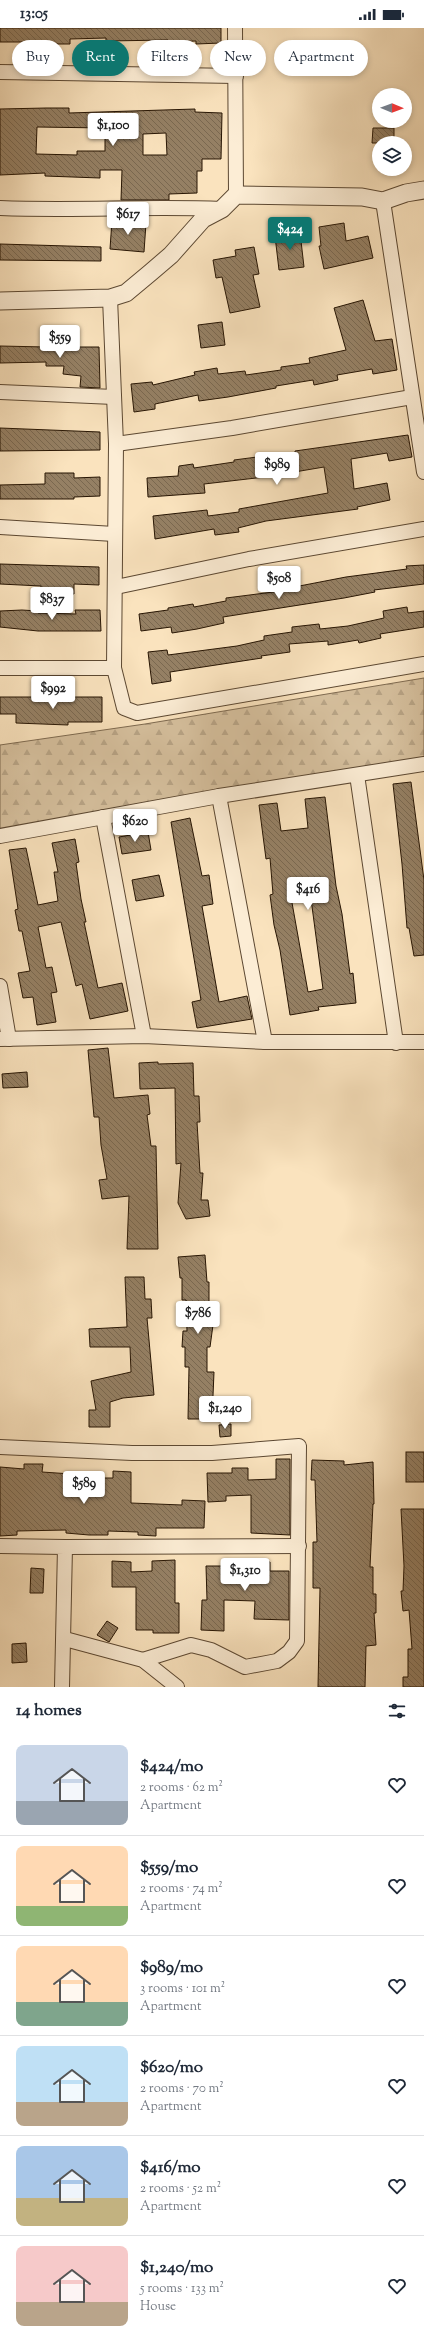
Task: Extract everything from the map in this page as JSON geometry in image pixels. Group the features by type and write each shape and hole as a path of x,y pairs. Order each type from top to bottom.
{"street":[{"path":"235,28 235,40"},
{"path":"0,72 210,76"},
{"path":"0,301 110,298 126,293 171,255 203,219 222,209 236,195 236,76"},
{"path":"236,195 362,197 383,201 406,193 424,190"},
{"path":"383,201 424,472"},
{"path":"0,208 55,210 181,207 222,209"},
{"path":"110,298 116,444 114,534 116,587 114,668 124,708 137,713 424,664"},
{"path":"0,392 114,397"},
{"path":"116,444 232,428 412,397"},
{"path":"0,527 114,534"},
{"path":"116,587 249,559 424,529"},
{"path":"0,668 114,668"},
{"path":"0,836 220,796 424,764"},
{"path":"357,775 396,1043"},
{"path":"220,796 265,1042"},
{"path":"103,817 144,1036"},
{"path":"0,986 5,1039 144,1036 265,1042 424,1042"},
{"path":"0,1447 164,1453 212,1453 299,1446 298,1641 284,1656 277,1661 245,1667 211,1650 191,1645 142,1660"},
{"path":"0,1546 299,1546"},
{"path":"62,1687 66,1547"},
{"path":"64,1639 142,1660 176,1687"}],"green space":[{"path":"424,678 424,765 0,840 0,745 145,724"}],"building":[{"path":"0,28 221,28 221,40 210,40 210,43 202,44 202,40 129,41 106,40 106,38 70,39 70,44 64,44 64,40 12,40 12,42 0,42"},
{"path":"69,108 69,113 195,109 195,112 222,113 221,159 202,159 202,171 197,171 197,193 169,194 169,200 121,200 122,170 100,170 100,178 45,176 45,173 0,175 0,109","holes":["37,127 105,128 105,151 77,151 77,155 36,154","166,133 167,155 143,155 143,134"]},
{"path":"373,128 394,128 394,136 372,136"},
{"path":"112,220 146,223 144,252 110,249"},
{"path":"344,223 346,241 368,236 373,258 324,269 319,246 321,246 319,227"},
{"path":"300,232 304,267 279,270 275,236"},
{"path":"0,244 101,247 101,261 0,260"},
{"path":"254,247 259,274 253,275 260,307 230,313 222,277 216,278 213,260 236,256 235,250"},
{"path":"363,300 375,341 392,339 397,370 373,374 372,369 337,375 338,380 314,385 313,380 276,386 276,388 228,397 199,401 198,395 155,404 155,409 134,412 131,384 152,382 153,385 195,375 194,372 217,368 218,374 245,371 246,375 281,370 281,367 310,363 309,358 346,350 334,308"},
{"path":"222,322 225,345 201,348 198,325"},
{"path":"46,339 78,339 78,347 99,347 100,388 80,387 81,376 63,374 64,366 46,366 46,362 0,363 0,346 46,347"},
{"path":"0,428 100,432 100,450 0,451"},
{"path":"408,435 412,457 389,461 387,453 351,459 354,489 387,483 390,500 357,507 358,509 266,521 238,528 239,532 215,535 214,529 155,539 153,516 207,510 208,516 239,512 239,509 328,493 324,467 265,477 204,484 205,493 148,497 147,478 178,476 179,466 193,464 194,468 234,462 234,460 257,457 257,459 295,453 295,451"},
{"path":"45,473 74,473 74,478 100,477 100,496 74,497 74,499 0,499 0,485 45,484"},
{"path":"0,564 99,567 99,585 74,584 74,594 41,594 41,586 0,584"},
{"path":"424,565 424,584 374,590 375,592 344,598 223,617 224,623 197,629 172,633 171,627 141,631 139,614 168,610 168,608 193,604 194,607 226,601 226,598 289,590 289,588 346,577 407,569 406,566"},
{"path":"407,607 408,613 424,611 424,627 380,634 381,638 359,643 358,640 328,645 328,641 289,644 290,652 261,656 262,658 170,672 171,681 152,684 148,652 167,650 168,655 237,646 264,640 264,636 292,632 292,627 319,624 320,629 348,626 384,618 383,611"},
{"path":"75,610 100,610 101,631 38,631 0,627 0,611 38,611 38,613 76,614"},
{"path":"0,697 102,697 102,722 68,722 68,725 16,723 16,714 0,714"},
{"path":"411,782 424,880 424,955 414,956 409,928 407,928 402,864 393,784"},
{"path":"325,797 336,886 342,914 350,974 353,973 356,1003 318,1007 319,1010 290,1015 270,895 273,894 270,858 266,859 259,805 277,803 281,831 308,828 305,799","holes":["309,884 323,989 308,992 289,886"]},
{"path":"190,818 202,876 209,875 213,904 202,906 219,1002 247,996 252,1019 197,1028 192,1002 201,1000 171,822"},
{"path":"148,832 151,850 122,854 119,837"},
{"path":"75,839 79,862 76,863 86,922 84,922 98,988 122,983 128,1011 90,1019 82,984 76,986 61,922 38,927 46,968 52,967 57,992 51,993 56,1022 37,1025 33,997 23,998 18,973 30,971 22,931 19,931 15,910 18,909 9,850 26,848 38,905 58,901 54,872 58,872 52,843"},
{"path":"159,875 164,896 136,901 132,880"},
{"path":"108,1048 114,1098 148,1095 150,1114 147,1115 151,1146 156,1146 158,1249 127,1249 129,1196 102,1199 99,1180 107,1179 101,1145 99,1117 94,1117 88,1050"},
{"path":"158,1062 158,1064 193,1063 194,1096 199,1096 200,1122 197,1122 200,1173 203,1173 201,1200 208,1200 210,1216 186,1219 178,1203 181,1163 176,1164 175,1088 140,1089 139,1063"},
{"path":"27,1072 28,1087 3,1088 2,1074"},
{"path":"205,1255 207,1282 209,1282 209,1304 212,1304 213,1325 210,1347 207,1347 207,1372 214,1372 212,1419 188,1419 189,1367 185,1367 185,1347 182,1347 183,1331 187,1331 186,1300 182,1300 182,1278 180,1278 178,1257"},
{"path":"125,1277 144,1277 145,1299 151,1299 152,1318 147,1318 154,1395 123,1398 110,1402 110,1427 89,1427 89,1410 96,1410 91,1381 131,1372 130,1347 90,1347 89,1329 127,1327"},
{"path":"231,1424 231,1436 220,1437 219,1425"},
{"path":"406,1452 424,1452 424,1482 406,1482"},
{"path":"276,1459 290,1459 290,1535 251,1533 251,1495 226,1496 226,1501 208,1502 207,1473 232,1473 232,1468 248,1468 248,1480 276,1479"},
{"path":"312,1460 344,1461 344,1465 373,1462 374,1504 370,1567 373,1567 373,1594 376,1594 376,1613 374,1613 376,1645 366,1646 365,1687 318,1687 320,1588 313,1588 313,1542 317,1542 315,1480 311,1480"},
{"path":"24,1464 43,1464 42,1472 86,1475 86,1478 113,1478 113,1471 131,1472 131,1503 182,1505 182,1500 205,1501 204,1528 156,1528 156,1536 138,1535 138,1532 108,1531 108,1535 89,1535 66,1533 66,1530 17,1531 17,1535 0,1536 0,1467 24,1469"},
{"path":"401,1509 424,1509 424,1687 403,1687 403,1677 408,1677 408,1649 412,1649 409,1610 403,1611 401,1591 403,1591 404,1566"},
{"path":"175,1560 175,1603 179,1603 179,1633 153,1633 153,1630 136,1630 136,1587 112,1587 112,1561 131,1562 131,1572 152,1571 152,1561"},
{"path":"228,1561 270,1562 270,1571 289,1571 289,1620 254,1619 255,1601 224,1600 224,1631 201,1630 202,1600 207,1600 206,1566 228,1566"},
{"path":"31,1568 44,1569 43,1593 30,1593"},
{"path":"107,1621 118,1628 109,1642 97,1635"},
{"path":"26,1643 27,1662 12,1663 12,1644"}]}
